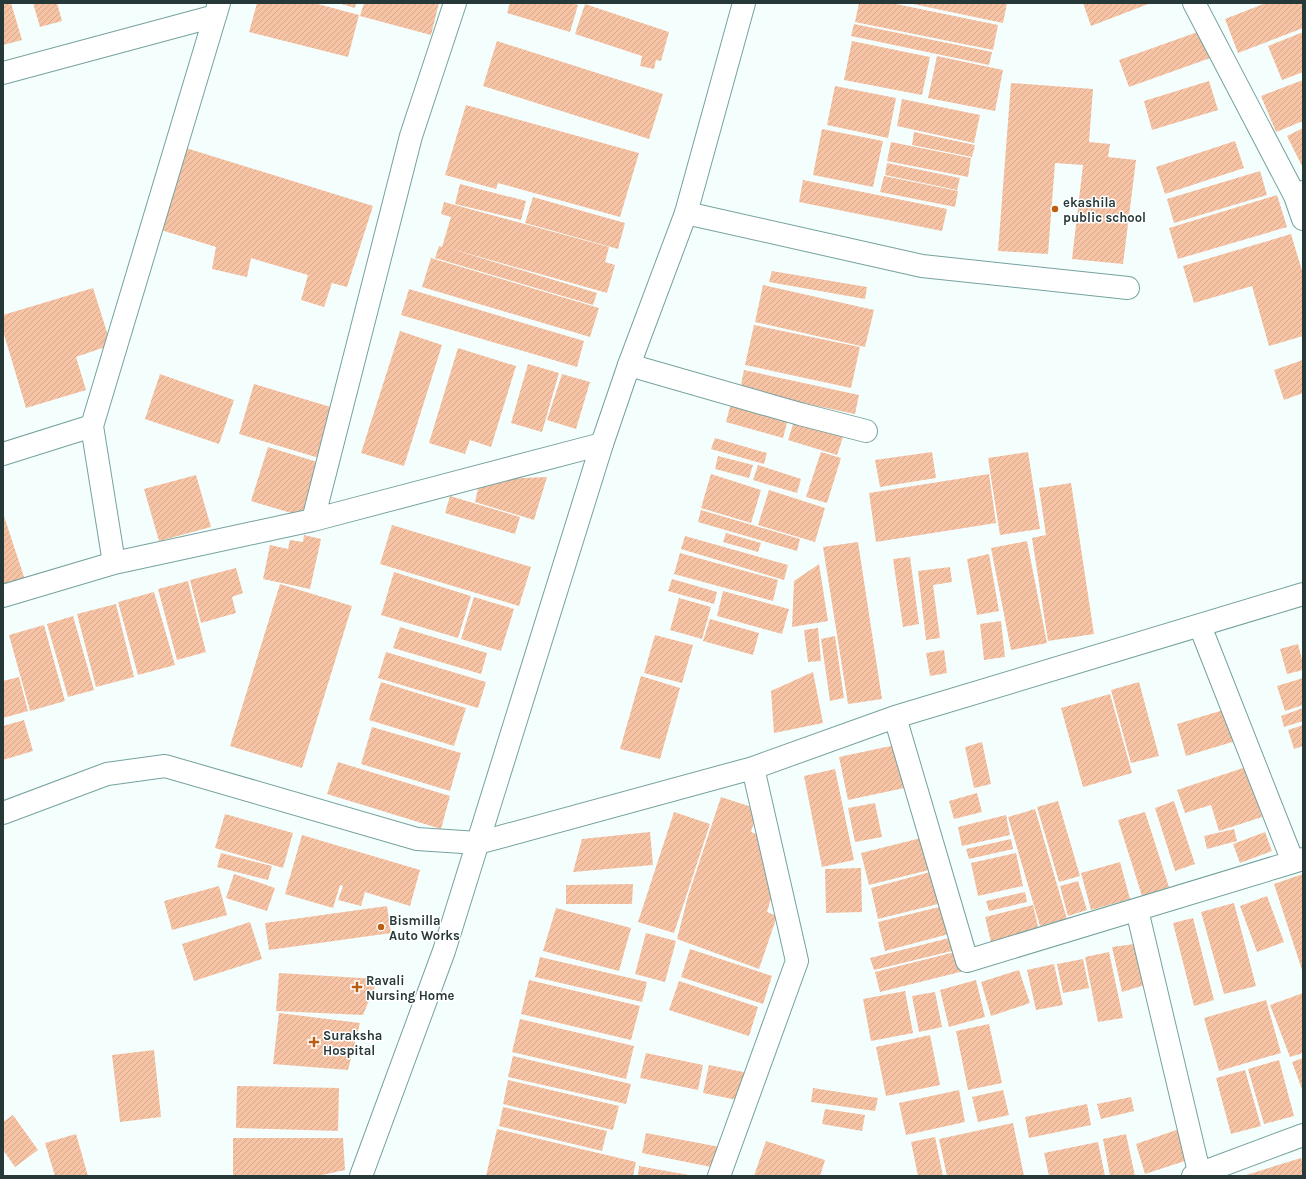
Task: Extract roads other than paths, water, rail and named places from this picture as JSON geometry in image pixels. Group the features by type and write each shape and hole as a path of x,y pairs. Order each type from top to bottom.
{"street":[{"path":"313,520 411,136 455,3"},
{"path":"359,1175 444,951 602,444 629,365 686,213 744,3"},
{"path":"1194,3 1299,194 1303,218"},
{"path":"114,563 92,426 217,10"},
{"path":"3,73 217,10"},
{"path":"686,213 922,266 1128,288"},
{"path":"629,365 800,414 866,431"},
{"path":"3,454 92,426"},
{"path":"3,596 114,563 313,520 602,444"},
{"path":"3,813 107,774 165,766 416,839 478,843 753,768 895,716 1303,594"},
{"path":"895,716 968,961 1298,860 1200,626"},
{"path":"719,1176 797,961 753,768"},
{"path":"1137,910 1197,1175 1303,1135"}],"place":[{"name":"ekashila public school","path":"1055,209"},
{"name":"Bismilla Auto Works","path":"381,927"},
{"name":"Ravali Nursing Home","path":"357,987"},
{"name":"Suraksha Hospital","path":"314,1042"}]}
